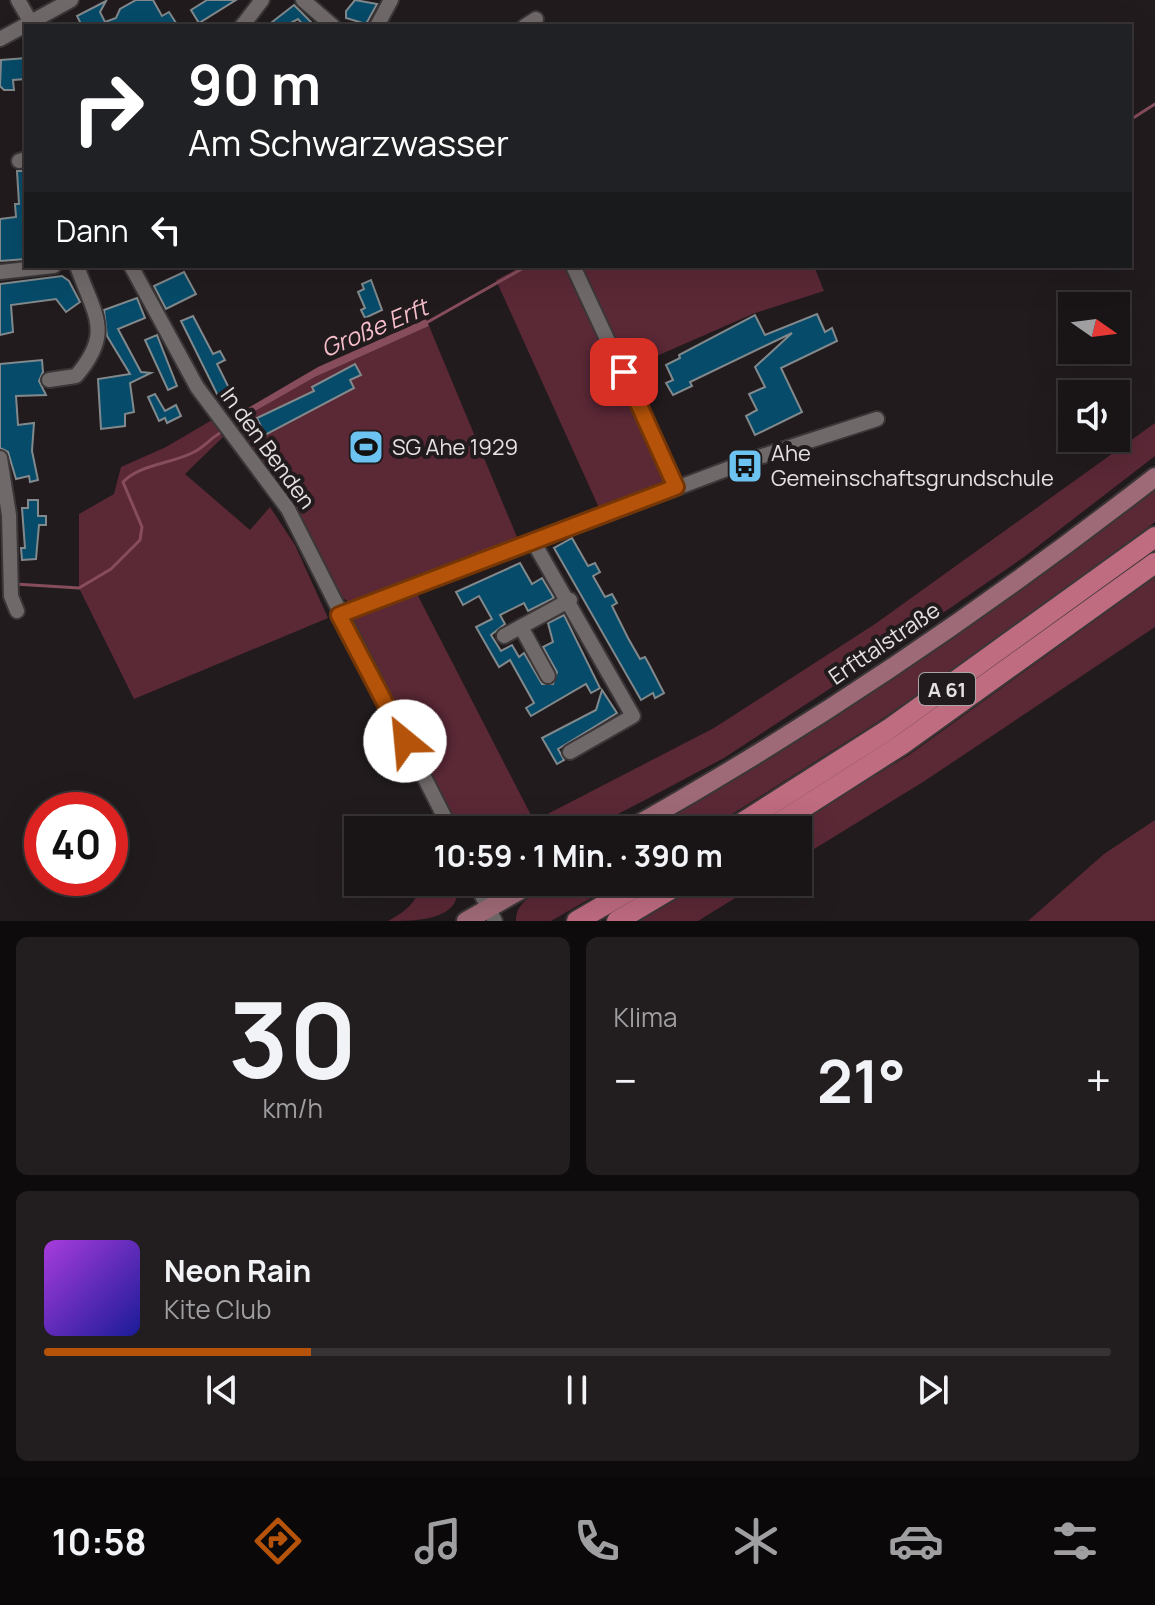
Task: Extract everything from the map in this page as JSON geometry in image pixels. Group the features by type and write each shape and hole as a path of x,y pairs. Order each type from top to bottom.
{"highway":[{"name":"A 61","path":"753,816 889,729 1155,537"},
{"name":"A 61","path":"790,816 901,745 1155,563"},
{"path":"577,921 620,896"},
{"path":"617,921 659,896"}],"main road":[{"name":"Erfttalstraße","path":"652,816 734,769 905,659 1034,570 1155,477"},
{"path":"466,921 492,915 517,896"}],"street":[{"path":"18,0 32,24 71,0"},
{"path":"244,24 262,0"},
{"path":"303,0 331,24"},
{"path":"378,24 391,0"},
{"path":"0,39 24,28"},
{"path":"0,272 36,268"},
{"path":"49,380 76,376 95,355 100,336 78,268"},
{"name":"In den Benden","path":"132,268 197,387 288,509 339,615 444,816"},
{"path":"574,268 676,487"},
{"path":"339,615 676,487 877,419"},
{"path":"0,458 9,515 10,584 17,611"},
{"path":"534,543 570,600 633,716 570,752"},
{"path":"504,636 570,600"},
{"path":"521,627 548,676"},
{"path":"482,896 492,915"}],"shaded area":[{"path":"519,268 569,268 673,485 600,510 496,280"},
{"path":"581,268 815,268 824,291 755,313 627,369"},
{"path":"426,319 429,326 315,377 234,423 231,418 318,367"},
{"name":"SG Ahe 1929","path":"429,326 519,542 349,602 341,597 279,482 234,423 315,377"},
{"path":"212,420 223,437 185,474 250,530 270,507 295,545 328,618 134,699 79,588 79,514 114,494 121,467 166,447"},
{"path":"1155,423 1155,456 1024,557 724,758 614,816 544,816 714,728 875,624 1115,452 1130,452 1130,441"},
{"path":"1155,489 1155,522 1010,631 876,723 729,816 672,816 910,664"},
{"path":"1155,577 1155,627 923,782 812,850 812,816 807,816 909,755"},
{"path":"416,592 531,816 453,816 353,626 352,621 362,611"},
{"path":"1155,820 1155,921 1028,921 1104,854"},
{"path":"416,896 457,896 453,905 436,916 388,921 410,905"},
{"path":"532,896 595,896 551,921 516,921 525,901"},
{"path":"675,896 738,896 698,921 634,921"}],"building":[{"path":"136,0 153,0 162,16 169,12 177,24 81,24 77,16 106,1 100,12 105,22 116,18 120,9"},
{"path":"207,0 236,0 199,23 191,10"},
{"path":"355,0 377,4 366,24 346,18 346,11"},
{"path":"294,5 313,24 302,24 298,19 289,24 270,24"},
{"path":"24,58 24,79 13,80 14,90 4,90 0,86 1,60"},
{"path":"17,171 24,171 24,259 0,261 0,219 16,217 15,204 19,204"},
{"path":"184,272 196,294 166,309 154,286"},
{"path":"62,276 69,281 80,302 66,312 56,299 11,305 13,332 0,335 0,284"},
{"path":"371,280 382,310 365,318 361,310 365,308 358,292 364,289 362,284"},
{"path":"137,298 145,318 118,329 141,372 151,373 130,383 134,412 125,414 125,426 101,429 98,379 130,374 107,336 104,310"},
{"path":"817,314 825,332 832,328 837,341 781,368 802,412 755,435 746,416 757,410 749,394 765,387 755,367 792,333 690,382 692,386 673,395 666,383 673,380 666,365 680,358 679,355 755,315 765,335"},
{"path":"193,316 213,354 220,351 225,360 217,364 232,394 220,400 181,321"},
{"path":"157,335 177,386 168,390 145,340"},
{"path":"42,360 43,372 39,381 46,395 16,396 18,425 34,423 32,451 38,480 30,482 29,476 16,479 8,452 0,448 0,364"},
{"path":"355,364 361,375 350,380 354,388 265,435 257,418 314,391 312,387"},
{"path":"155,394 165,411 176,405 181,416 167,423 165,418 159,421 148,397"},
{"path":"28,500 38,500 38,516 46,516 46,525 39,525 36,559 22,560 21,548 25,548 22,508 28,508"},
{"path":"572,538 588,566 595,563 600,572 593,576 605,597 612,594 617,603 612,606 628,638 640,659 645,657 650,666 664,693 655,698 653,693 641,700 554,548"},
{"path":"520,563 532,584 542,578 554,598 528,611 524,603 500,615 505,624 491,635 501,651 512,645 519,657 524,653 542,684 553,684 557,672 543,647 553,642 548,623 564,615 600,688 591,693 586,684 531,716 526,708 534,703 510,660 499,667 476,627 492,619 479,596 463,605 456,592"},
{"path":"602,690 617,713 558,749 564,760 557,764 542,738 596,710"}],"waterway":[{"name":"Große Erft","path":"1132,119 1155,104"},
{"name":"Große Erft","path":"426,323 523,268"},
{"name":"Große Erft","path":"15,584 79,588 111,569 140,540 142,527 123,482 138,471 194,452 220,433"}],"place":[{"name":"SG Ahe 1929","path":"366,447"},
{"name":"Ahe Gemeinschaftsgrundschule","path":"745,466"}],"route":[{"path":"405,741 339,615 676,487 624,372"}]}
